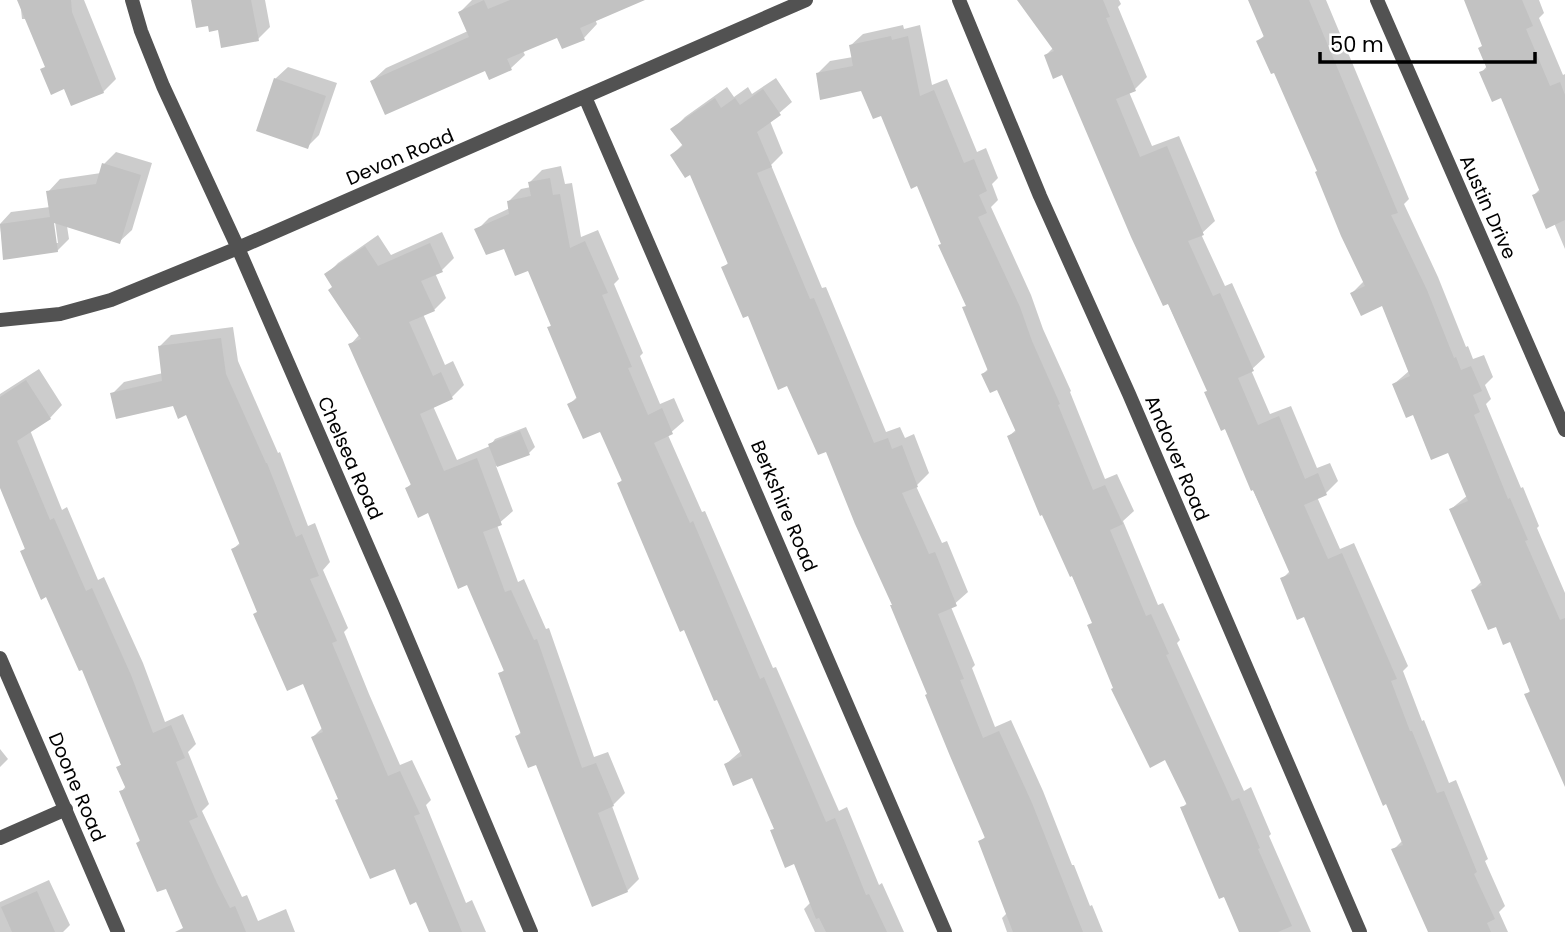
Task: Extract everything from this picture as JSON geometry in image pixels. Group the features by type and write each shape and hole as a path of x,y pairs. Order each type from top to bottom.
{"street":[{"name":"Chelsea Road","path":"132,0 163,86 238,248 531,932"},
{"name":"Devon Road","path":"0,320 60,314 111,300 238,248 806,0"},
{"name":"Andover Road","path":"959,0 1040,196 1129,394 1360,932"},
{"name":"Austin Drive","path":"1377,0 1565,430"},
{"name":"Berkshire Road","path":"585,97 945,932"},
{"name":"Doone Road","path":"0,658 118,932"},
{"path":"0,838 66,809"}],"building":[{"path":"17,0 71,0 72,12 104,93 71,106 64,89 51,95 40,69 45,67"},
{"path":"191,0 251,0 259,41 221,48 218,30 209,32 208,26 196,28"},
{"path":"484,0 488,9 510,0 645,0 580,28 585,40 562,49 557,38 507,59 512,70 489,80 485,71 385,115 370,81 469,37 458,12"},
{"path":"1017,0 1103,0 1110,17 1106,18 1136,91 1116,99 1140,157 1167,146 1204,235 1188,241 1213,296 1220,293 1254,371 1238,378 1258,425 1279,416 1305,479 1318,473 1327,495 1304,505 1328,559 1342,553 1397,679 1391,681 1410,731 1437,793 1444,791 1477,872 1474,874 1495,919 1487,923 1491,932 1428,932 1391,849 1403,845 1386,804 1383,806 1304,617 1297,620 1280,578 1290,574 1253,490 1251,491 1225,429 1221,431 1204,392 1207,391 1168,304 1163,306 1131,237 1062,75 1053,79 1044,55 1054,51"},
{"path":"1248,0 1309,0 1398,213 1391,215 1427,290 1454,358 1456,357 1461,370 1471,366 1482,391 1473,395 1480,412 1474,415 1560,620 1565,618 1565,787 1524,694 1530,692 1510,642 1503,645 1496,627 1488,630 1471,590 1482,585 1449,509 1468,501 1448,453 1431,460 1413,415 1406,418 1392,384 1410,376 1382,306 1361,316 1350,293 1365,286 1341,236 1315,172 1317,171 1274,73 1271,74 1256,41 1264,37"},
{"path":"1464,0 1522,0 1533,26 1526,29 1550,86 1560,82 1565,95 1565,220 1546,229 1532,195 1540,192 1501,98 1492,102 1479,72 1487,69 1478,48 1482,46"},
{"path":"891,36 892,40 908,36 920,96 934,90 964,163 974,159 987,191 979,195 987,213 978,217 1020,307 1093,490 1105,485 1123,524 1110,530 1146,616 1151,614 1169,654 1166,655 1232,801 1239,798 1292,926 1278,932 1239,932 1224,897 1219,899 1180,807 1187,805 1165,760 1150,768 1111,689 1113,688 1087,625 1092,623 1072,576 1070,577 1042,515 1040,516 1007,436 1016,432 997,390 990,393 981,374 988,371 962,307 966,306 938,245 941,244 917,186 911,189 881,116 873,119 861,91 820,100 816,73 853,66 849,45"},
{"path":"274,78 326,96 308,149 256,131"},
{"path":"763,89 781,115 757,132 772,167 757,173 810,299 814,298 874,443 888,438 892,449 902,445 918,487 902,493 929,554 935,552 957,606 938,614 964,679 960,680 983,738 999,731 1032,803 1083,932 1013,932 978,841 985,838 925,695 927,694 892,605 826,452 818,455 787,386 778,390 748,316 743,318 721,267 728,264 690,175 685,178 670,155 683,146 670,129 715,98 721,108 735,98 740,105"},
{"path":"102,163 141,175 120,244 54,223 58,252 3,260 0,224 50,217 46,191 96,184"},
{"path":"550,178 553,195 560,194 570,248 585,241 608,293 602,295 632,367 628,368 648,415 662,408 673,434 654,443 690,523 693,521 760,679 764,677 826,822 835,818 866,895 869,894 887,932 826,932 819,918 816,919 794,864 785,868 770,830 774,829 752,778 733,786 724,764 742,756 717,700 714,701 684,630 680,632 617,483 622,481 600,432 583,439 567,404 577,399 547,327 551,326 528,271 515,276 504,249 486,255 474,229 509,214 507,201 531,196 528,182"},
{"path":"430,243 443,272 421,281 435,311 409,322 433,376 441,372 453,399 420,414 444,471 477,458 502,525 483,532 505,592 511,590 534,640 537,639 582,768 596,763 614,806 598,813 628,892 592,907 536,765 528,768 515,736 521,734 498,673 504,671 467,585 458,589 428,513 418,518 405,488 411,485 348,344 361,339 328,290 332,287 324,274 365,246 378,266"},
{"path":"221,338 226,374 267,463 296,537 302,534 319,576 310,579 337,641 332,643 388,776 400,771 420,814 414,816 462,932 429,932 416,902 410,905 395,869 370,879 311,737 323,732 303,684 287,691 253,614 257,612 231,549 240,545 186,415 178,419 173,406 116,419 110,393 162,381 158,346"},
{"path":"26,380 51,419 17,441 50,520 54,518 86,591 92,588 131,675 153,733 171,725 185,758 176,762 198,817 189,821 217,883 230,908 235,906 246,932 175,932 183,928 166,889 157,892 136,843 140,841 119,791 126,789 116,767 121,765 82,670 79,671 46,597 41,600 20,551 25,549 0,488 0,397"},
{"path":"520,431 530,455 497,467 488,444"},
{"path":"37,891 55,932 12,932 1,907"}]}
